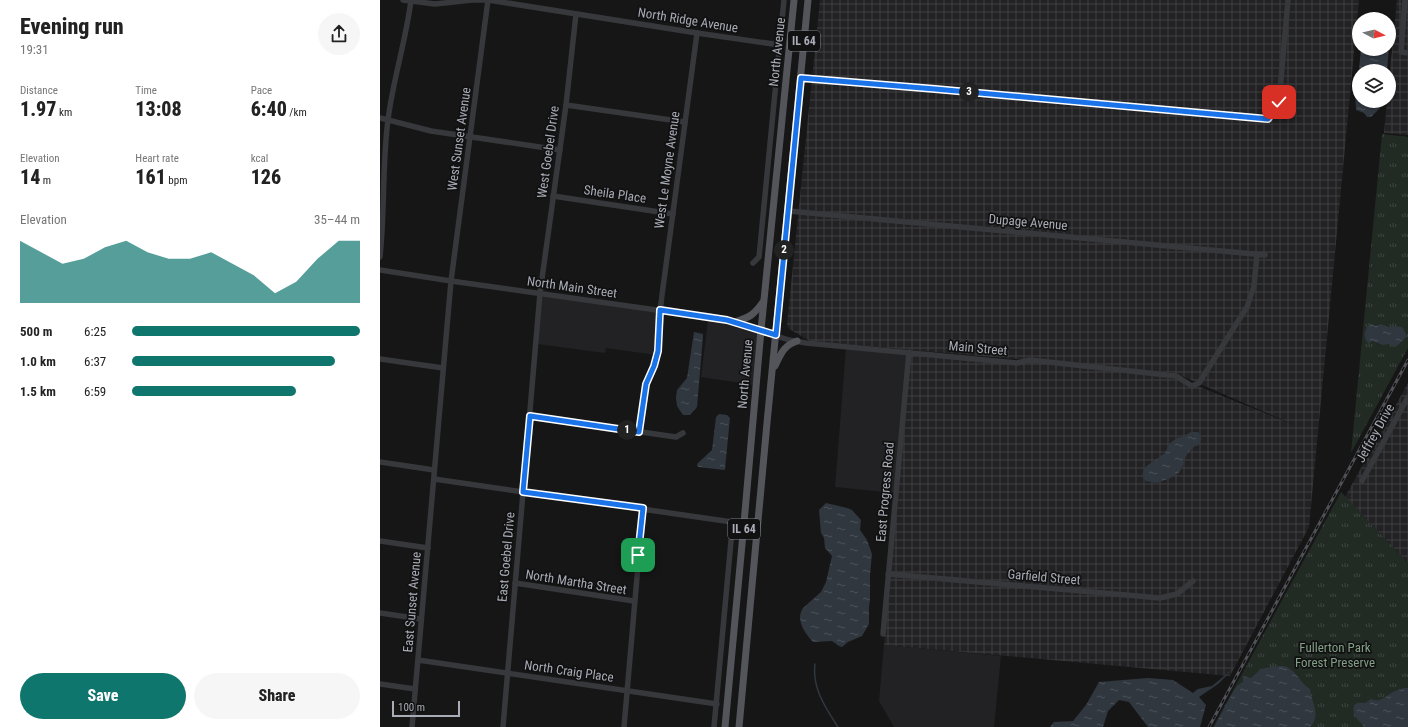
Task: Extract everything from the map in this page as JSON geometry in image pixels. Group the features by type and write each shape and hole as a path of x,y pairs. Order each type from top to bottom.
{"main road":[{"name":"North Avenue","path":"725,727 761,330 794,0"},
{"name":"North Avenue","path":"739,727 808,0"},
{"path":"734,322 748,318 755,314 764,302"},
{"path":"773,370 785,347 797,341"}],"street":[{"name":"North Ridge Avenue","path":"403,0 435,4 472,0 488,0 780,45"},
{"name":"West Sunset Avenue","path":"451,281 488,0"},
{"name":"North Avenue","path":"753,263 759,256 784,0"},
{"path":"801,78 941,89 1268,119 1279,102 1288,0"},
{"path":"1405,0 1401,52 1408,53"},
{"path":"380,257 384,156 388,120 410,1"},
{"name":"West Goebel Drive","path":"540,293 566,105 576,14"},
{"name":"West Le Moyne Avenue","path":"639,432 646,384 654,366 658,351 660,310 697,33"},
{"path":"566,105 685,122"},
{"path":"380,118 431,131 560,150"},
{"name":"Sheila Place","path":"553,196 673,214"},
{"name":"Dupage Avenue","path":"788,211 1265,255"},
{"name":"Main Street","path":"761,330 806,343 1017,363 1030,360 1176,376 1192,386 1200,383 1247,307 1254,286 1257,254"},
{"name":"North Main Street","path":"380,270 705,316 734,322 761,330"},
{"path":"380,462 434,470 451,281"},
{"name":"East Goebel Drive","path":"503,727 540,293"},
{"name":"East Progress Road","path":"883,634 910,352"},
{"path":"380,359 444,368"},
{"name":"Jeffrey Drive","path":"1362,480 1408,397"},
{"path":"530,416 676,437 683,433"},
{"name":"East Sunset Avenue","path":"412,727 434,470"},
{"path":"434,479 732,522 714,727"},
{"path":"624,727 643,508"},
{"path":"380,541 428,548"},
{"name":"Garfield Street","path":"888,574 1160,598 1177,594 1193,581"},
{"name":"North Martha Street","path":"515,584 634,601"},
{"path":"380,613 421,619"},
{"name":"North Craig Place","path":"418,660 716,704"},
{"path":"380,684 415,689"}],"shaded area":[{"path":"820,0 1359,0 1358,12 1352,12 1352,56 1354,56 1309,527 1230,676 884,645 911,354 1031,362 1175,377 1297,426 1175,373 810,341 789,329 787,324"},
{"path":"1397,0 1408,0 1408,135 1384,133 1386,108 1396,108 1396,64 1391,64 1391,56 1396,56"},
{"path":"542,294 658,312 656,355 606,348 605,353 537,344"},
{"path":"708,320 727,322 759,332 754,385 701,377"},
{"path":"846,348 908,353 895,493 835,487"},
{"path":"1408,383 1408,563 1345,497"},
{"path":"884,645 1001,656 994,727 894,727 879,701"}],"green space":[{"path":"1382,134 1408,137 1408,348 1351,453"},
{"name":"Fullerton Park Forest Preserve","path":"1341,492 1408,563 1408,727 1213,727"}],"water":[{"path":"1360,56 1388,56 1388,64 1360,64"},
{"path":"1356,108 1380,108 1371,117 1367,117 1364,113 1356,110"},
{"path":"1369,324 1376,326 1381,324 1390,327 1401,327 1404,330 1406,337 1395,346 1388,344 1383,345 1373,341 1368,343 1365,336 1365,331"},
{"path":"694,332 703,334 697,407 690,415 683,415 677,406 677,390 687,378"},
{"path":"719,414 727,415 730,418 725,469 698,467 697,464 712,450 716,417"},
{"path":"1191,432 1198,432 1201,436 1201,441 1188,453 1180,471 1172,477 1157,483 1146,481 1142,476 1144,468 1165,453 1169,444 1177,438"},
{"path":"826,503 852,510 861,520 860,530 867,540 872,554 869,624 862,636 848,642 842,647 832,641 813,642 804,630 800,617 803,608 821,592 826,582 832,556 825,548 824,538 821,533 819,510"},
{"path":"1274,666 1285,666 1290,669 1310,689 1316,713 1310,727 1214,727 1234,690 1243,682 1243,676 1251,678 1261,669"},
{"path":"1234,668 1218,684 1199,697 1206,705 1200,727 1148,727 1129,702 1119,700 1108,711 1103,727 1050,727 1054,722 1073,721 1086,705 1099,682 1148,678 1173,680 1193,693 1198,689 1212,686"},
{"path":"1408,688 1408,727 1364,727 1356,718 1354,713 1355,704 1365,703 1371,699 1380,700 1391,693"}],"waterway":[{"path":"815,664 816,681 820,697 838,727"}],"railway":[{"path":"1209,727 1408,360"}],"route":[{"path":"638,555 643,508 523,492 530,416 639,432 646,384 654,366 658,351 660,310 727,320 776,335 801,78 1268,119 1279,102"}]}
